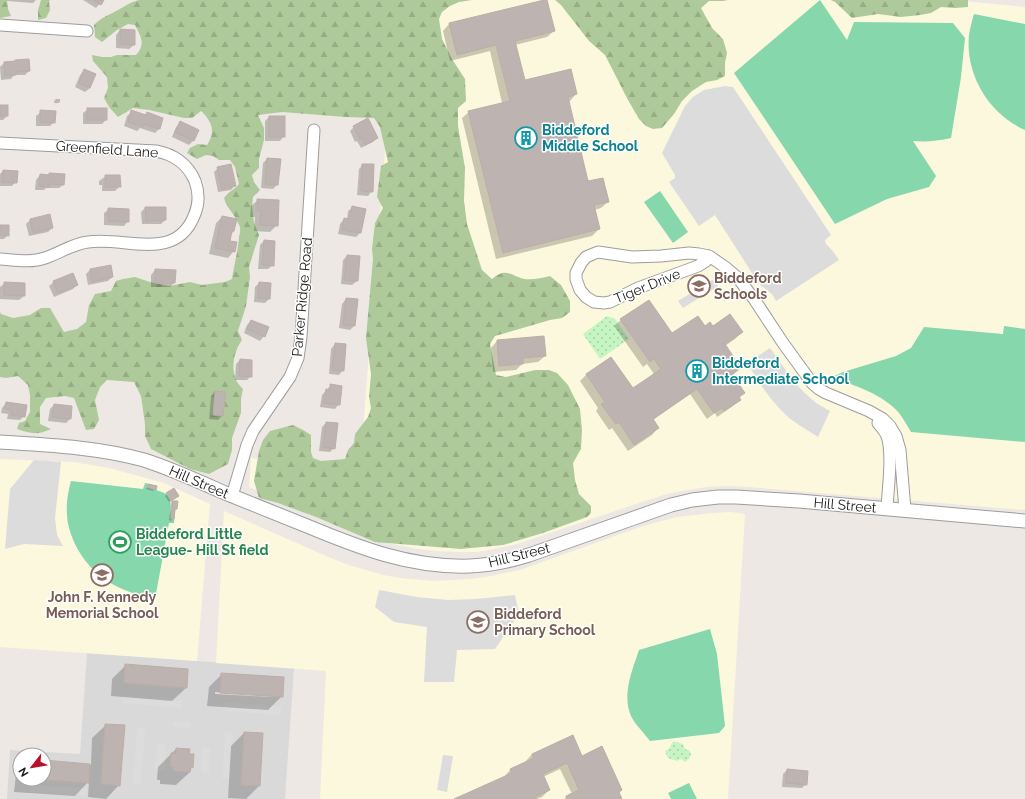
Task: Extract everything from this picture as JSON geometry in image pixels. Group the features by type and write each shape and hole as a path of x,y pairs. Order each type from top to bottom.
{"street":[{"path":"0,25 87,31"},
{"name":"Parker Ridge Road","path":"232,496 247,445 253,431 290,377 298,358 302,337 314,130"},
{"name":"Greenfield Lane","path":"0,143 163,152 177,158 188,169 195,182 198,196 196,211 190,225 179,236 165,243 149,245 91,241 71,246 58,253 38,260 23,261 0,259"},
{"name":"Tiger Drive","path":"709,256 706,261 698,266 638,288 610,302 594,302 586,297 580,290 576,279 576,273 581,263 586,258 598,252 632,257 689,253 699,254 709,256 732,272 754,299 812,383 826,393 869,411 883,419 890,426 896,436 900,450 905,510"},
{"name":"Tiger Drive","path":"869,411 885,432 889,445 890,454 887,508"},
{"name":"Hill Street","path":"0,442 86,448 143,460 173,470 232,496 353,545 412,562 446,566 499,563 524,557 671,505 718,497 747,497 1025,521"}],"shaded area":[{"name":"Biddeford Schools","path":"164,0 952,0 1025,7 1025,510 748,487 707,487 667,494 514,545 478,552 460,552 435,551 392,544 363,535 249,487 251,458 360,468 388,113"},
{"path":"725,86 733,87 831,235 825,240 826,244 839,260 776,301 772,294 759,284 715,215 699,226 669,182 675,178 675,175 662,153 685,106 693,97 704,90"},
{"path":"714,279 718,286 683,308 678,301"},
{"path":"770,348 794,382 816,403 830,411 818,437 789,418 781,410 763,388 747,363"},
{"name":"John F. Kennedy Memorial School","path":"0,459 74,462 109,468 164,483 210,504 197,661 0,647"},
{"path":"34,460 61,462 55,518 57,535 63,546 24,544 5,549 10,489"},
{"name":"Biddeford Primary School","path":"224,511 349,565 383,575 434,581 486,577 520,570 643,526 677,517 731,512 745,514 728,799 320,799 326,671 216,663"},
{"path":"379,590 417,597 448,600 515,595 519,614 495,649 457,650 454,682 424,682 427,627 394,622 375,607"},
{"path":"87,653 294,668 285,799 7,799 10,750 12,750 12,787 52,787 52,752 80,754"},
{"path":"123,696 183,700 182,708 122,703"},
{"path":"224,702 282,707 281,715 223,711"},
{"path":"173,721 191,722 191,728 173,727"},
{"path":"137,727 145,728 141,785 133,784"},
{"path":"225,732 233,733 230,779 222,778"},
{"path":"157,744 166,745 165,770 155,769"},
{"path":"202,748 210,749 209,773 201,772"},
{"path":"443,755 453,756 447,792 437,790"},
{"path":"52,786 87,788 86,796 31,792 32,787"}],"green space":[{"path":"0,0 7,0 8,9 11,16 0,18"},
{"path":"41,0 50,0 50,10 46,18 38,20 38,10"},
{"path":"139,0 472,0 459,2 450,6 442,12 439,19 442,39 452,59 465,79 466,101 458,108 458,126 465,168 464,201 467,224 482,270 492,279 501,273 508,273 524,279 550,276 561,285 570,301 570,312 562,318 495,336 490,344 496,375 506,377 535,370 549,370 557,373 568,385 580,409 582,430 581,449 573,463 575,480 579,494 591,506 591,513 587,517 543,533 503,545 461,549 375,542 316,517 278,503 259,498 254,481 259,451 263,440 270,431 293,425 311,435 311,452 313,458 321,461 345,459 348,450 354,443 355,434 368,417 371,408 369,397 371,374 366,338 373,259 372,249 375,223 383,208 377,197 381,166 388,162 380,127 374,118 282,112 258,115 264,128 264,140 259,159 259,168 252,175 254,182 260,190 253,197 252,206 254,223 259,235 249,267 250,277 246,306 238,331 242,340 237,349 233,366 237,382 243,389 241,413 232,438 232,450 228,464 209,474 190,469 151,449 145,436 141,396 134,382 107,380 100,387 95,400 99,420 94,429 86,430 74,398 65,396 46,398 40,407 40,424 51,429 34,433 17,429 19,423 25,421 30,412 30,395 28,385 18,376 6,378 0,377 0,312 1,314 13,318 30,315 41,308 50,308 64,332 77,329 86,322 89,305 95,294 111,291 116,281 135,277 169,286 190,282 202,285 225,282 232,279 238,248 240,226 224,198 239,184 235,167 230,160 219,160 213,156 206,155 197,159 187,153 190,148 198,144 207,145 212,131 212,127 208,119 201,111 192,118 184,118 133,108 118,117 109,107 104,98 108,88 107,77 93,61 92,55 111,57 117,55 136,55 141,47 142,40 135,25 128,24 117,30 102,42 95,37 94,25 130,3"},
{"path":"555,0 728,0 709,1 701,8 712,28 723,39 727,53 725,76 717,80 706,82 692,91 682,101 674,114 662,128 653,129 646,126 639,119 628,100 605,55 589,41 561,5"},
{"path":"820,0 847,40 854,22 953,23 965,38 961,77 951,138 932,141 913,141 936,176 929,187 887,199 835,224 734,73"},
{"path":"831,0 968,0 968,7 941,7 931,13 901,17 878,14 852,18"},
{"path":"974,14 1025,24 1025,130 1000,114 982,92 975,78 969,50 970,27"},
{"path":"660,191 688,232 673,243 644,202"},
{"path":"607,316 615,319 629,339 600,359 583,334"},
{"path":"1004,326 1025,329 1025,442 911,432 899,413 885,401 868,391 832,377 843,372 896,356 911,348 924,327 1003,334"},
{"name":"Biddeford Little League- Hill St field","path":"71,481 143,489 145,483 157,486 156,490 168,496 170,499 171,510 175,510 174,523 169,523 155,599 130,592 119,587 98,574 89,566 75,544 68,522 67,502"},
{"path":"710,629 717,654 725,726 719,733 650,741 632,719 628,708 627,699 629,683 639,650"},
{"path":"673,741 683,744 685,749 690,751 691,755 685,762 681,759 677,761 668,758 665,751 669,749"},
{"path":"689,783 697,799 671,799 668,793"}],"building":[{"path":"93,0 104,0 101,5"},
{"name":"Biddeford Middle School","path":"547,0 555,31 515,41 525,80 571,69 577,94 568,97 588,181 603,178 609,202 594,205 600,229 503,253 468,111 510,101 496,45 457,55 449,23"},
{"path":"120,29 135,30 135,45 120,44"},
{"path":"29,59 30,71 16,72 16,75 5,76 4,62"},
{"path":"84,69 96,74 90,88 79,83"},
{"path":"0,105 8,105 8,116 0,116"},
{"path":"87,108 107,108 107,120 87,120"},
{"path":"40,110 56,111 55,123 40,122"},
{"path":"131,110 146,115 147,112 163,118 160,129 143,124 143,127 128,122"},
{"path":"269,116 285,116 285,137 269,137"},
{"path":"368,118 378,138 365,145 362,138 360,139 353,126"},
{"path":"180,121 199,130 194,141 175,132"},
{"path":"267,158 281,159 278,185 265,184"},
{"path":"231,164 236,186 222,189 217,167"},
{"path":"362,164 374,164 373,192 361,191"},
{"path":"3,170 18,171 17,183 2,182"},
{"path":"49,173 65,174 64,185 49,184 49,187 39,186 40,174 49,175"},
{"path":"105,175 120,175 121,187 105,187"},
{"path":"257,199 279,200 278,226 260,225 261,211 257,211"},
{"path":"352,206 366,209 361,233 342,230 344,218 349,219"},
{"path":"145,207 166,207 166,220 146,221"},
{"path":"108,208 129,209 129,222 108,221"},
{"path":"50,214 53,228 33,233 30,219"},
{"path":"222,216 237,219 230,241 237,242 235,252 215,248"},
{"path":"0,225 9,225 9,236 0,235"},
{"path":"264,240 275,241 274,266 262,265"},
{"path":"347,255 360,256 358,281 344,280"},
{"path":"111,265 113,277 92,282 90,269"},
{"path":"155,269 176,270 175,283 155,283"},
{"path":"73,273 78,285 58,293 53,281"},
{"path":"4,282 25,283 25,296 4,295"},
{"path":"259,282 271,283 270,299 258,298"},
{"path":"346,298 358,299 355,326 343,325"},
{"name":"Biddeford Intermediate School","path":"649,300 672,333 698,316 705,326 710,322 713,326 730,314 743,332 725,344 741,368 732,374 745,393 739,397 741,400 724,411 722,408 714,413 697,389 653,419 659,428 634,445 619,422 616,424 601,404 605,402 586,374 611,357 633,388 661,369 654,359 650,362 620,319"},
{"path":"251,320 269,327 265,337 247,329"},
{"path":"544,336 546,356 523,358 523,364 499,366 497,340"},
{"path":"335,343 346,344 344,371 332,370"},
{"path":"240,359 252,360 252,377 239,376"},
{"path":"330,384 342,386 340,405 324,403 326,389 330,390"},
{"path":"215,391 226,392 223,416 213,415"},
{"path":"6,402 27,405 25,417 11,415 11,410 5,409"},
{"path":"54,404 72,406 71,419 52,417"},
{"path":"326,422 338,423 335,449 323,447"},
{"path":"148,484 157,486 156,490 147,487"},
{"path":"174,488 179,496 171,501 166,493"},
{"path":"172,501 178,501 177,509 172,509"},
{"path":"171,510 175,510 174,519 171,519"},
{"path":"125,664 188,669 187,688 124,683"},
{"path":"221,673 284,677 283,697 220,693"},
{"path":"105,724 125,725 120,786 101,784"},
{"path":"244,732 263,733 260,786 241,785"},
{"path":"573,735 582,756 602,746 622,790 619,792 622,799 567,799 566,796 579,790 567,763 543,774 550,790 535,797 536,799 454,799 512,773 510,769 534,758 532,754"},
{"path":"176,748 190,749 189,754 194,754 193,768 191,767 190,772 173,771 173,767 170,767 171,753 176,753"},
{"path":"52,761 90,764 89,783 52,780"},
{"path":"787,769 808,771 807,785 786,783"}],"place":[{"name":"Biddeford Middle School","path":"526,138"},
{"name":"Biddeford Schools","path":"699,286"},
{"name":"Biddeford Intermediate School","path":"697,371"},
{"name":"Biddeford Little League- Hill St field","path":"120,542"},
{"name":"John F. Kennedy Memorial School","path":"102,575"},
{"name":"Biddeford Primary School","path":"478,622"}]}
